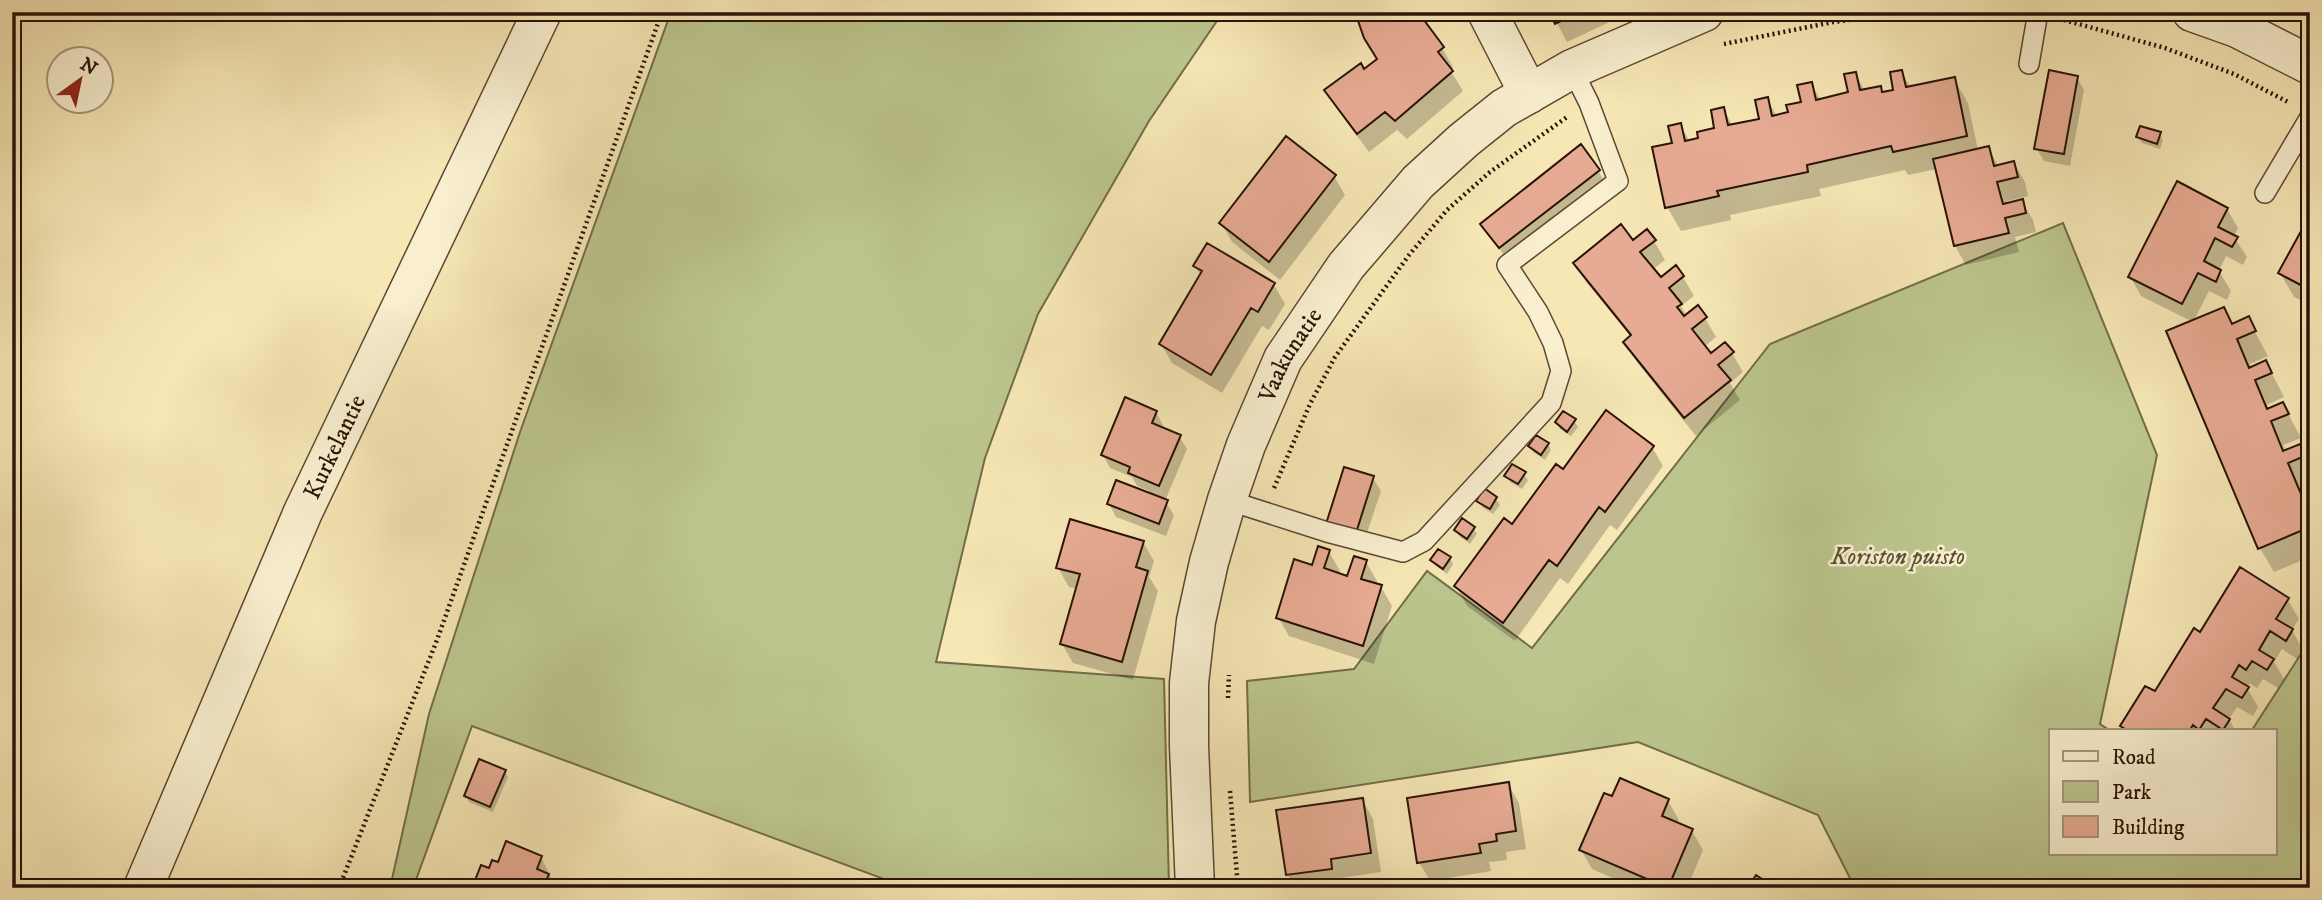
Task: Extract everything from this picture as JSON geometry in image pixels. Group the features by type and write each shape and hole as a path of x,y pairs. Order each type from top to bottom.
{"street":[{"name":"Kurkelantie","path":"143,888 303,512 542,12"},
{"path":"1487,12 1529,94"},
{"path":"2192,12 2237,28 2310,65"},
{"name":"Vaakunatie","path":"1195,888 1189,683 1196,621 1209,562 1245,445 1283,359 1346,266 1418,182 1504,108 1572,69 1712,29"}],"lane":[{"path":"2029,64 2038,14"},
{"path":"1227,500 1327,533 1403,552 1424,541 1551,403 1561,370 1553,343 1538,312 1507,265 1618,181 1589,103 1572,69"},
{"path":"2265,193 2304,112"}],"path":[{"path":"340,888 437,640 662,12"},
{"path":"1712,29 1733,41 1833,22 1910,12"},
{"path":"2038,14 2165,48 2234,74 2304,112"},
{"path":"1263,513 1310,404 1335,357 1409,255 1447,210 1490,172 1589,103"},
{"path":"1228,699 1229,672"},
{"path":"1230,788 1238,888"}],"green space":[{"path":"671,12 1227,12 1221,15 1149,121 1038,314 985,458 936,662 1164,679 1169,888 908,888 472,726 413,888 390,888 429,714 520,432"},
{"name":"Koriston puisto","path":"2063,223 2157,455 2100,724 2108,729 2049,729 2049,855 2276,855 2276,729 2253,729 2310,640 2310,888 1855,888 1818,815 1638,742 1250,802 1247,681 1354,669 1427,571 1532,648 1770,344"}],"building":[{"path":"1355,12 1407,12 1408,15 1418,12 1444,47 1438,52 1453,71 1395,121 1385,112 1357,134 1324,90 1361,63 1364,69 1377,59 1364,38"},
{"path":"1549,12 1580,12 1555,24"},
{"path":"1902,70 1906,87 1955,77 1967,136 1893,152 1891,146 1807,165 1808,172 1717,191 1719,196 1665,208 1652,147 1672,143 1668,126 1681,123 1685,141 1698,138 1697,132 1714,128 1711,110 1724,107 1728,125 1759,119 1755,100 1768,97 1772,116 1788,112 1786,105 1801,102 1797,85 1812,82 1816,100 1848,92 1844,74 1856,72 1860,90 1881,86 1882,92 1893,90 1890,72"},
{"path":"2049,70 2078,76 2064,154 2034,149"},
{"path":"2140,126 2161,132 2157,144 2136,137"},
{"path":"1286,136 1336,175 1269,262 1219,223"},
{"path":"1581,144 1600,170 1499,248 1480,224"},
{"path":"1989,146 1994,166 2014,161 2018,177 1997,182 2003,204 2023,199 2026,213 2005,218 2009,233 1954,246 1933,159"},
{"path":"2177,181 2228,208 2218,227 2238,237 2232,247 2215,238 2204,261 2221,270 2216,282 2198,273 2182,304 2128,277"},
{"path":"2306,222 2310,224 2310,290 2278,273"},
{"path":"1621,224 1633,240 1647,229 1656,240 1640,252 1661,277 1676,265 1684,276 1669,288 1682,304 1677,307 1684,316 1698,305 1707,317 1692,329 1711,353 1725,342 1734,352 1718,365 1731,380 1684,418 1623,342 1631,335 1573,263"},
{"path":"1207,243 1275,283 1258,312 1251,308 1211,375 1159,344 1202,271 1193,266"},
{"path":"2224,307 2232,324 2249,316 2256,331 2237,339 2249,368 2266,360 2272,373 2255,380 2267,409 2283,402 2289,414 2271,421 2283,451 2300,444 2305,456 2288,463 2301,494 2310,491 2310,505 2306,507 2310,527 2258,549 2166,331"},
{"path":"1125,397 1157,411 1152,423 1181,435 1159,486 1128,473 1130,467 1101,455"},
{"path":"1606,410 1654,446 1605,512 1599,507 1557,566 1549,560 1503,623 1454,586 1504,518 1512,524 1556,464 1563,469"},
{"path":"1563,411 1576,419 1567,432 1555,422"},
{"path":"1536,435 1549,443 1541,455 1528,446"},
{"path":"1512,464 1526,472 1518,484 1504,476"},
{"path":"1344,467 1374,476 1356,533 1326,524"},
{"path":"1116,480 1168,500 1159,524 1107,504"},
{"path":"1484,488 1497,497 1490,509 1476,501"},
{"path":"1462,518 1475,527 1467,539 1454,530"},
{"path":"1070,519 1144,541 1136,567 1148,571 1122,662 1060,644 1080,574 1056,568"},
{"path":"1318,546 1330,550 1324,568 1347,576 1354,556 1367,560 1361,579 1382,585 1363,646 1276,618 1294,559 1312,565"},
{"path":"1438,549 1451,557 1443,569 1430,560"},
{"path":"2240,567 2289,598 2276,619 2293,629 2286,641 2270,631 2259,650 2274,659 2267,670 2252,661 2246,670 2239,665 2232,677 2249,687 2242,698 2226,689 2213,708 2230,719 2224,729 2206,719 2200,729 2193,725 2191,729 2125,729 2120,726 2145,686 2155,691 2194,628 2200,632"},
{"path":"479,759 506,770 490,807 464,796"},
{"path":"1620,778 1669,799 1662,816 1693,829 1668,888 1579,850 1604,793 1612,796"},
{"path":"1509,782 1516,831 1496,834 1497,841 1479,844 1481,853 1417,863 1407,798"},
{"path":"1363,798 1371,853 1331,859 1332,869 1286,875 1276,810"},
{"path":"506,841 542,856 537,869 549,874 544,886 531,880 528,888 472,888 481,865 489,868 492,860 498,862"},
{"path":"1756,875 1776,888 1747,888"}]}
